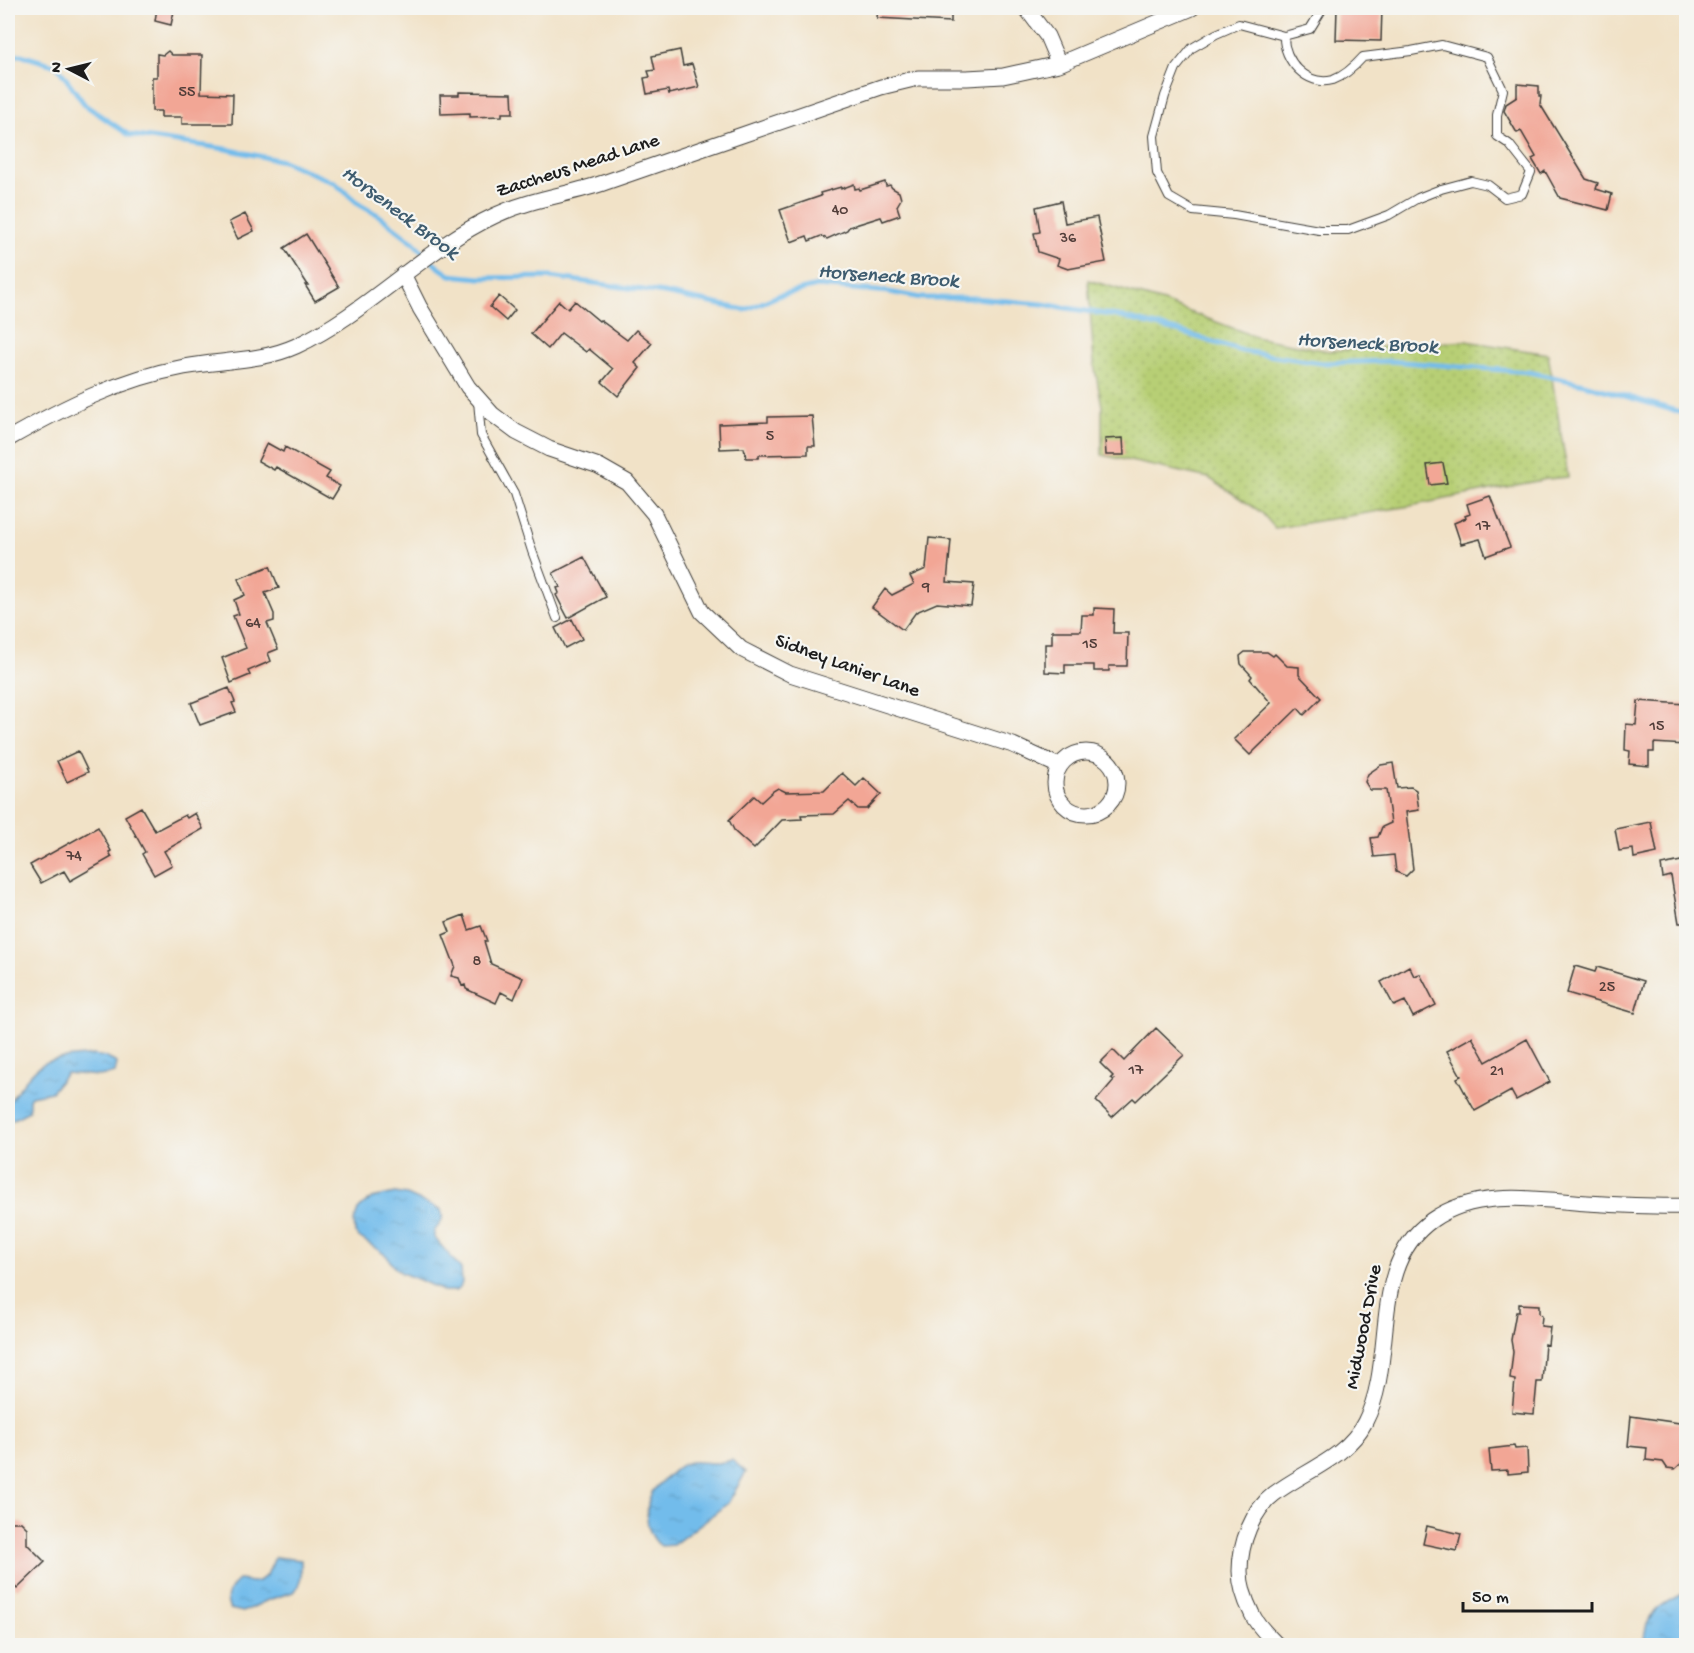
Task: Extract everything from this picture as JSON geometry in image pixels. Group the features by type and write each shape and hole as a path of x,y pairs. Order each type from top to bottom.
{"street":[{"path":"1026,8 1047,36 1059,64"},
{"name":"Zaccheus Mead Lane","path":"8,439 91,394 137,377 184,366 270,355 295,346 341,321 464,232 497,215 540,198 602,184 881,87 918,78 1003,76 1059,64 1192,8"},
{"name":"Sidney Lanier Lane","path":"409,270 420,308 468,387 478,399 492,414 516,432 549,450 599,466 627,482 654,514 702,612 741,649 790,674 1013,745 1059,766"},
{"path":"1093,752 1103,757 1113,769 1117,783 1113,798 1108,805 1097,811 1083,814 1071,810 1061,802 1056,792 1054,781 1059,766 1069,756 1076,753 1093,752"},
{"name":"Midwood Drive","path":"1271,1642 1252,1617 1239,1572 1250,1526 1260,1508 1274,1494 1333,1457 1365,1422 1375,1393 1388,1302 1397,1264 1413,1236 1432,1220 1452,1209 1475,1201 1508,1199 1655,1207 1686,1206"}],"lane":[{"path":"1284,36 1283,48 1296,70 1315,80 1333,80 1355,67 1363,57 1442,45 1487,57 1503,90 1497,115 1497,136 1509,144 1531,172 1522,194 1505,198 1488,184 1471,181 1418,198 1389,215 1348,230 1319,230 1234,215 1193,211 1169,198 1157,173 1154,136 1176,68 1192,48 1239,24 1284,36 1310,29 1323,8"},
{"path":"478,399 482,435 514,494 557,618"}],"green space":[{"path":"1088,280 1163,302 1259,338 1329,351 1466,341 1548,354 1568,477 1275,528 1261,512 1209,478 1102,455 1102,406 1094,364"}],"water":[{"path":"93,1055 105,1057 117,1063 115,1073 99,1076 66,1073 51,1092 31,1096 29,1111 8,1122 9,1102 38,1067 55,1060"},
{"path":"395,1193 407,1195 441,1210 442,1219 434,1231 434,1237 461,1269 460,1288 455,1291 443,1291 402,1273 393,1266 387,1256 355,1233 354,1221 358,1210 372,1198"},
{"path":"732,1460 746,1472 728,1503 673,1545 661,1546 650,1532 647,1518 650,1496 655,1488 684,1464 691,1462 720,1463"},
{"path":"275,1557 301,1560 301,1577 293,1592 268,1600 243,1612 230,1609 228,1597 235,1583 238,1580 253,1582 262,1579 268,1573"},
{"path":"1686,1592 1686,1645 1644,1645 1644,1634 1655,1611"}],"building":[{"path":"157,8 174,11 171,25 155,21"},
{"path":"878,8 951,8 951,22 877,18"},
{"path":"1337,8 1382,8 1381,41 1336,40"},
{"path":"680,50 683,66 692,64 699,87 669,94 668,90 647,94 644,78 650,77 648,71 655,70 652,56"},
{"path":"168,51 172,55 202,55 201,93 233,94 232,124 182,124 182,117 161,117 161,111 152,111 152,77 157,77 157,54 163,55"},
{"path":"1517,84 1539,86 1540,104 1586,179 1598,183 1596,189 1612,194 1608,210 1560,198 1545,171 1541,174 1532,159 1536,157 1521,131 1517,133 1504,111 1506,104 1517,97"},
{"path":"459,92 512,93 513,113 502,113 502,116 470,117 470,113 441,114 440,95 459,95"},
{"path":"885,182 886,186 890,185 899,192 901,199 897,206 900,215 883,221 881,217 849,227 827,239 821,236 809,241 807,236 791,242 780,210 841,187 841,189 854,184 855,189 860,190"},
{"path":"1061,201 1065,223 1097,217 1106,262 1068,269 1057,265 1059,259 1038,252 1034,233 1040,232 1036,207"},
{"path":"245,214 254,231 238,239 229,222"},
{"path":"306,234 339,287 315,301 305,285 308,285 284,248"},
{"path":"499,296 515,310 506,321 490,307"},
{"path":"559,301 568,309 575,301 627,340 636,330 652,343 635,363 640,368 618,396 602,382 613,369 589,349 586,352 561,333 548,349 531,334"},
{"path":"812,416 815,446 808,446 808,454 759,455 759,458 746,458 744,448 720,449 719,424 768,422 768,417"},
{"path":"1123,438 1124,455 1106,455 1105,439"},
{"path":"267,443 283,452 285,447 330,472 326,478 340,486 332,499 276,467 274,470 258,461"},
{"path":"1443,463 1447,483 1430,485 1427,465"},
{"path":"1490,496 1510,547 1486,556 1480,539 1461,544 1454,523 1470,514 1467,504"},
{"path":"929,538 951,540 947,582 974,584 971,606 937,603 916,612 903,630 872,607 885,589 892,595 914,584 910,576 926,569"},
{"path":"584,557 606,597 568,618 556,595 559,593 557,588 560,587 553,573"},
{"path":"270,566 279,588 265,593 274,614 274,621 267,623 278,649 268,653 271,661 248,671 250,675 231,683 222,658 246,648 233,616 239,614 234,600 245,595 238,579"},
{"path":"1094,608 1114,609 1113,633 1128,633 1127,666 1109,666 1109,671 1094,671 1094,665 1065,665 1065,673 1045,672 1045,644 1052,644 1052,631 1081,631 1082,615 1094,615"},
{"path":"572,619 582,639 565,648 555,628"},
{"path":"1245,652 1267,652 1273,656 1275,654 1287,666 1299,667 1299,675 1321,698 1304,715 1298,708 1250,755 1234,739 1271,703 1250,679 1252,676 1241,664 1240,656"},
{"path":"229,688 235,702 232,703 236,712 200,725 191,703"},
{"path":"1638,701 1686,704 1685,745 1654,743 1654,752 1649,752 1649,766 1629,764 1630,751 1625,750 1626,724 1636,725"},
{"path":"78,751 88,772 67,782 57,761"},
{"path":"1393,763 1397,788 1411,787 1416,790 1419,810 1406,812 1413,869 1406,876 1396,872 1394,855 1374,857 1371,838 1378,837 1382,827 1391,823 1386,790 1370,790 1365,782 1368,774 1381,765"},
{"path":"842,773 856,786 864,778 881,794 867,809 858,809 849,801 834,814 801,815 802,819 782,820 754,849 735,832 729,820 754,796 761,802 778,788 786,792 824,791"},
{"path":"141,807 155,831 185,815 187,818 195,813 203,829 164,851 172,865 154,875 142,854 145,852 125,816"},
{"path":"1651,822 1657,853 1634,858 1633,849 1619,851 1615,829"},
{"path":"98,827 112,857 70,881 64,871 41,883 30,865"},
{"path":"1686,860 1686,923 1679,923 1671,876 1663,878 1661,865"},
{"path":"464,915 469,930 481,926 487,941 484,941 491,964 523,978 514,999 501,992 496,1003 466,989 459,978 451,976 455,966 443,935 450,932 446,922"},
{"path":"1409,966 1414,976 1420,974 1436,1005 1413,1017 1405,1001 1394,1006 1381,982"},
{"path":"1575,966 1595,972 1597,967 1644,981 1635,1013 1567,993"},
{"path":"1156,1028 1184,1055 1136,1101 1133,1098 1112,1117 1096,1101 1114,1080 1100,1063 1113,1050 1124,1061"},
{"path":"1472,1037 1486,1062 1527,1039 1550,1082 1516,1100 1511,1091 1475,1111 1457,1078 1461,1076 1447,1051"},
{"path":"1519,1304 1539,1305 1539,1314 1542,1316 1541,1326 1550,1327 1548,1345 1545,1344 1542,1382 1537,1382 1534,1414 1512,1412 1515,1380 1510,1379 1513,1352 1511,1340"},
{"path":"1631,1416 1686,1424 1686,1459 1675,1469 1667,1468 1663,1462 1646,1460 1647,1448 1628,1446"},
{"path":"1514,1446 1515,1449 1527,1448 1528,1472 1508,1474 1508,1470 1491,1471 1489,1449"},
{"path":"8,1522 21,1522 27,1528 27,1544 45,1562 17,1589 8,1579"},
{"path":"1427,1526 1461,1534 1457,1551 1423,1544"}],"waterway":[{"name":"Horseneck Brook","path":"8,55 21,55 57,66 85,105 129,135 226,149 283,161 335,183 360,205 378,215 412,241 437,266 450,275 480,278 551,277 664,293 745,310 780,295 817,286 889,292 921,298 975,298 1042,304 1117,316 1181,332 1242,351 1321,363 1390,361 1529,372 1584,384 1686,414"}]}
